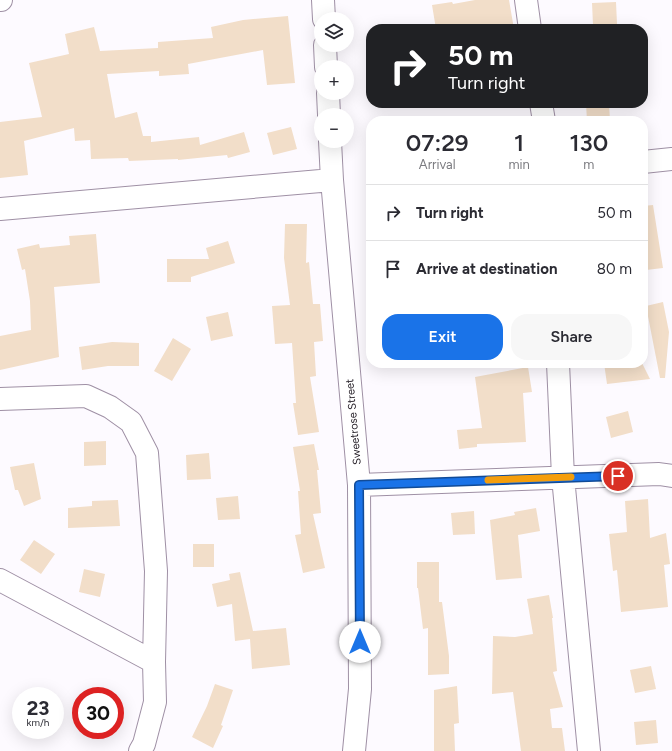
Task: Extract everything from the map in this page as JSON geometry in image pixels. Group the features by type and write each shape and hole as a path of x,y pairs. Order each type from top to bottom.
{"street":[{"path":"323,0 324,12"},
{"path":"526,0 529,24"},
{"name":"Sweetrose Street","path":"330,148 359,485 360,689 354,751"},
{"path":"648,161 672,159"},
{"path":"0,209 332,180"},
{"path":"558,368 563,477 589,751"},
{"path":"0,399 86,396 110,407 131,422 147,453 156,571 154,662 155,702 144,744 140,751"},
{"path":"359,485 659,474 672,476"},
{"path":"0,580 154,662"}],"building":[{"path":"475,0 509,0 513,24 435,24 432,5 452,2 453,4"},
{"path":"616,2 617,24 593,24 592,3"},
{"path":"288,16 295,83 267,85 263,50 188,64 189,74 159,76 159,71 107,74 115,118 137,112 143,136 151,136 151,142 199,137 200,145 244,132 250,152 228,158 227,155 178,160 129,161 128,158 91,159 90,140 75,141 74,128 24,141 28,175 0,178 0,122 42,117 29,63 69,54 65,34 94,27 100,51 158,48 158,42 213,38 211,27 243,20"},
{"path":"586,108 609,108 610,116 587,116"},
{"path":"291,127 297,149 273,155 267,133"},
{"path":"653,205 663,268 648,270 648,206"},
{"path":"285,224 307,224 306,263 309,262 313,304 320,304 323,341 314,342 316,376 310,377 319,432 298,435 293,403 296,403 292,343 275,344 272,306 290,305 284,258"},
{"path":"96,234 100,283 54,287 59,357 0,370 0,336 31,330 30,301 25,269 22,270 17,249 39,244 40,248 70,245 69,236"},
{"path":"228,241 235,263 191,277 191,282 167,282 167,259 209,259 206,248"},
{"path":"663,302 669,332 665,378 660,378 648,316 648,306"},
{"path":"228,312 233,336 211,341 206,317"},
{"path":"173,338 191,349 172,381 154,371"},
{"path":"112,342 139,343 139,366 108,366 82,370 79,347"},
{"path":"528,368 532,392 523,393 526,442 477,444 477,447 459,449 457,430 482,428 475,377"},
{"path":"605,368 644,368 650,379 607,384"},
{"path":"628,411 633,432 611,438 606,417"},
{"path":"106,441 106,465 84,466 84,442"},
{"path":"314,444 319,470 317,470 321,513 313,514 325,568 303,573 295,535 301,534 298,491 300,491 293,447"},
{"path":"209,453 211,479 187,480 186,455"},
{"path":"34,463 41,499 24,506 18,490 15,490 10,467"},
{"path":"238,496 240,519 218,520 216,498"},
{"path":"648,499 650,538 666,533 670,564 664,565 668,607 621,612 617,570 613,571 609,534 627,532 625,501"},
{"path":"118,500 120,526 68,528 68,508 92,506 92,501"},
{"path":"536,508 540,531 518,535 522,578 496,580 490,520 515,515 514,512"},
{"path":"474,511 475,534 453,535 451,513"},
{"path":"34,540 55,554 41,574 20,560"},
{"path":"193,544 214,544 214,567 193,567"},
{"path":"417,562 439,562 439,602 442,602 449,656 449,674 428,675 428,628 423,629 417,588"},
{"path":"84,569 105,574 100,597 79,592"},
{"path":"240,572 253,631 286,628 290,665 252,669 250,639 235,641 232,604 217,607 212,584 230,580 229,574"},
{"path":"549,595 553,618 557,671 553,672 563,707 550,709 552,728 562,728 565,751 521,751 513,692 492,694 493,636 515,637 533,634 527,599"},
{"path":"651,666 656,689 635,693 630,670"},
{"path":"215,684 233,690 221,725 223,726 213,748 192,737 207,706"},
{"path":"457,686 459,723 454,724 455,751 434,751 434,690"},
{"path":"656,720 658,743 636,745 634,722"}],"slow traffic":[{"path":"488,480 571,477"}],"route":[{"path":"360,642 359,485 618,476"}]}
